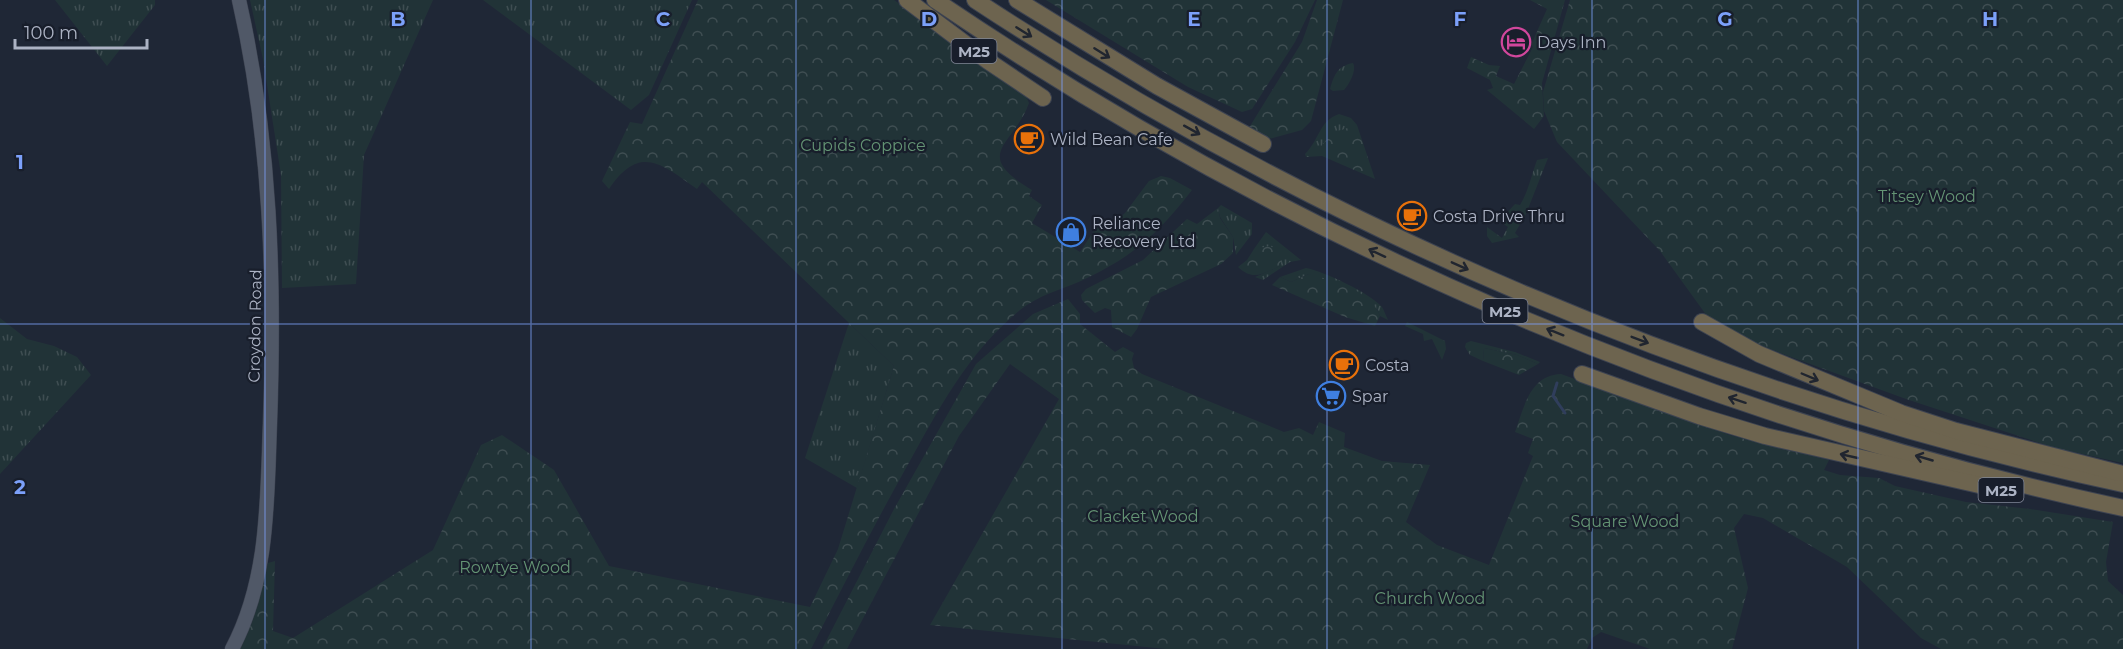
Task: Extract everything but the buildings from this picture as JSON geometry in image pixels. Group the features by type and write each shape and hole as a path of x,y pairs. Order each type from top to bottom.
{"highway":[{"name":"M25","path":"907,0 988,61 1043,98"},
{"name":"M25","path":"935,0 1073,89 1240,184 1378,253 1501,309 1634,363 1805,423 1962,469 2123,508"},
{"name":"M25","path":"975,0 1101,79 1264,170 1392,235 1532,297 1674,353 1828,406 1974,448 2123,484"},
{"path":"1017,0 1157,86 1263,144"},
{"path":"1702,322 1759,354 1901,413 1989,440 2123,474"},
{"name":"M25","path":"1582,374 1699,417 1765,436 2013,493 2098,502"}],"main road":[{"name":"Croydon Road","path":"232,649 248,613 262,556 271,380 272,249 267,180 250,46 239,0"}],"green space":[{"path":"55,0 155,0 155,5 107,66"},
{"path":"250,0 433,0 364,155 356,284 282,288 281,175 263,59"},
{"path":"483,0 692,0 649,95 631,110"},
{"name":"Cupids Coppice","path":"698,0 894,0 1023,90 1029,103 1002,149 1000,158 1003,167 1032,190 1029,196 1042,205 1032,223 1080,252 1097,226 1118,219 1125,213 1149,181 1161,176 1170,178 1192,190 1167,220 1130,253 1100,272 1027,305 1001,326 985,344 956,383 930,425 811,649 240,649 254,614 268,563 275,561 273,631 293,638 433,550 481,445 502,435 554,470 609,566 810,607 838,549 894,366 702,182 697,189 672,172 651,162 641,162 630,166 609,189 602,181 630,122 642,124"},
{"path":"1046,0 1315,0 1295,42 1252,109 1242,112 1188,87"},
{"path":"1317,0 1343,0 1311,121 1302,130 1265,140 1247,131 1302,42"},
{"path":"1530,0 1565,0 1542,83 1544,116 1534,129 1487,90 1493,88 1490,80 1467,68 1471,57 1489,65 1500,66 1496,76 1514,84 1533,47 1531,45 1547,9"},
{"name":"Titsey Wood","path":"1570,0 2123,0 2123,463 2055,448 1906,399 1764,347 1707,316 1660,251 1557,142 1544,111 1543,92"},
{"path":"1353,63 1353,73 1344,90 1330,89 1337,72"},
{"path":"1339,114 1351,118 1357,125 1322,145 1322,156 1306,157 1305,154 1323,126"},
{"path":"1357,125 1375,179 1322,156 1322,145 1335,132"},
{"path":"1548,158 1526,214 1515,233 1519,237 1492,243 1487,236 1487,227 1502,238 1508,227 1502,223 1503,217 1515,204 1520,205 1537,160"},
{"path":"1221,205 1252,223 1252,234 1236,255 1233,237 1220,217 1218,208"},
{"path":"1218,208 1220,218 1233,237 1233,253 1221,264 1151,297 1131,337 1112,327 1111,310 1105,308 1095,313 1082,300 1081,295 1086,289 1143,260 1187,219 1197,224"},
{"path":"1266,232 1301,260 1290,262 1263,280 1255,277 1280,266 1254,249"},
{"path":"1269,246 1278,249 1283,257 1280,266 1258,275 1248,274 1238,267 1247,260 1254,249"},
{"path":"1306,268 1334,278 1367,295 1382,307 1388,320 1380,316 1377,309 1309,274 1291,282 1280,277"},
{"path":"1309,274 1329,279 1368,299 1380,316 1375,326 1345,317 1272,285 1280,277 1291,282"},
{"path":"1068,299 1080,314 1080,324 1115,352 1123,347 1134,353 1132,359 1134,368 1142,374 1284,432 1299,428 1313,435 1319,422 1345,433 1344,447 1382,461 1430,465 1406,522 1437,545 1489,565 1533,456 1528,453 1533,439 1515,432 1525,403 1535,386 1542,380 1561,374 1730,435 1829,460 1824,470 1840,475 1879,478 1895,486 1966,502 2113,522 2106,562 2108,581 2123,595 2123,649 1941,649 1921,638 1847,567 1763,518 1744,514 1734,528 1748,588 1732,649 1650,649 1601,632 1592,638 1587,649 1166,649 930,625 1059,399 1010,364 959,436 847,649 822,649 894,509 976,364 1033,314"},
{"path":"0,318 27,339 54,346 77,357 91,375 0,474"},
{"path":"1407,322 1445,341 1446,349 1442,360 1432,339 1424,341 1423,334 1405,326"},
{"path":"849,323 894,366 857,488 805,458"},
{"path":"1471,341 1515,352 1540,362 1538,364 1517,355 1484,348 1483,361 1470,355 1465,347 1466,343"},
{"path":"1484,348 1517,355 1538,364 1519,375 1483,361"}],"waterway":[{"path":"1557,383 1553,396 1565,413"}],"place":[{"name":"Days Inn","path":"1516,42"},
{"name":"Wild Bean Cafe","path":"1029,139"},
{"name":"Costa Drive Thru","path":"1412,216"},
{"name":"Reliance Recovery Ltd","path":"1071,232"},
{"name":"Costa","path":"1344,365"},
{"name":"Spar","path":"1331,396"}],"park label":[{"name":"Clacket Wood","path":"1143,516"},
{"name":"Square Wood","path":"1625,521"},
{"name":"Rowtye Wood","path":"515,567"},
{"name":"Church Wood","path":"1430,598"}]}
